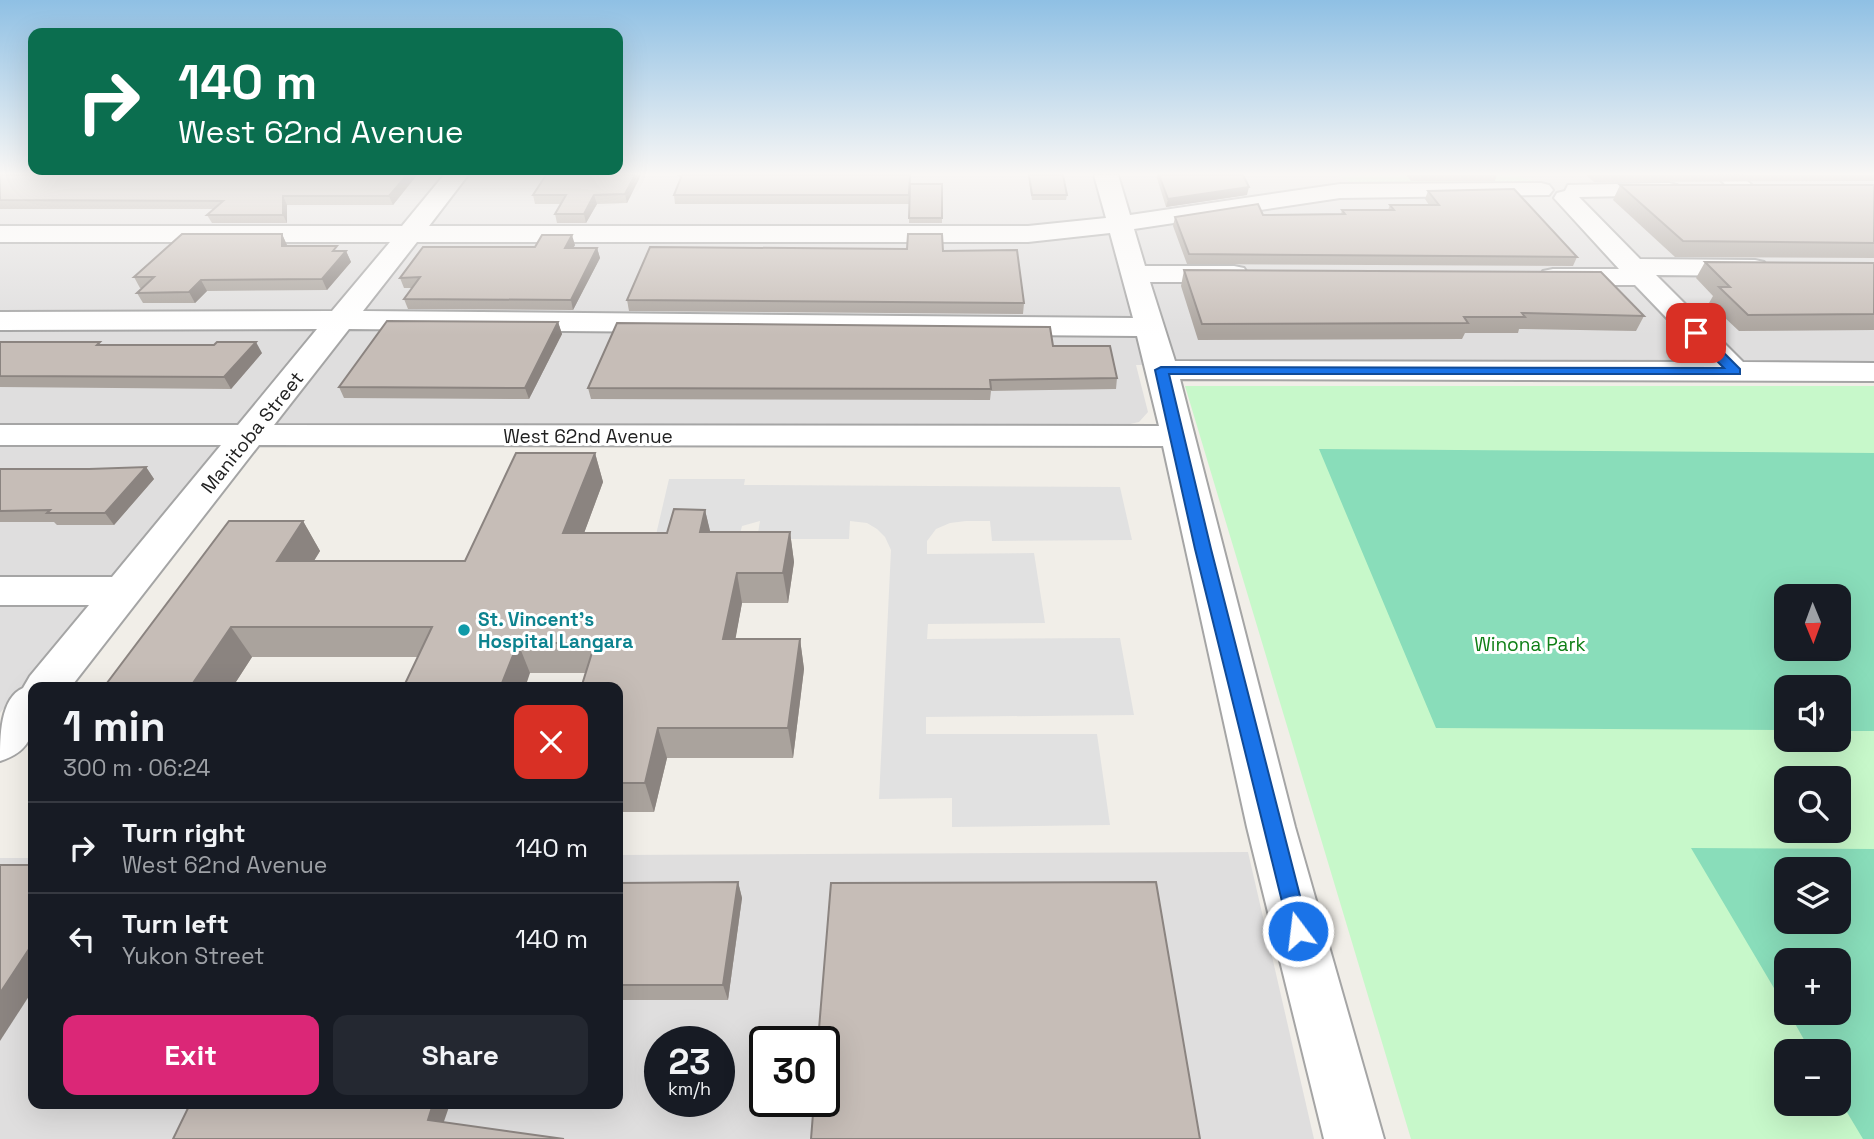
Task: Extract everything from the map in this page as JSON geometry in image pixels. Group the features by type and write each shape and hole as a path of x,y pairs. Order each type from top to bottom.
{"street":[{"name":"Manitoba Street","path":"50,682 415,228"},
{"path":"0,234 1028,234 1082,228"},
{"path":"1121,228 1161,370 1271,827 1354,1139"},
{"path":"1594,228 1735,372"},
{"path":"1531,276 1776,268"},
{"path":"1134,274 1257,275"},
{"path":"0,321 1149,327"},
{"path":"1161,370 1874,372"},
{"name":"West 62nd Avenue","path":"0,435 1176,436"},
{"path":"0,591 124,591"},
{"path":"0,743 28,708"}],"shaded area":[{"path":"0,228 1874,228 1874,363 1136,365 1148,412 1139,422 1130,424 238,424 0,713"},
{"path":"669,479 745,479 744,485 1120,487 1132,540 992,541 990,521 966,521 950,523 936,529 927,541 927,554 1034,553 1045,623 928,624 927,639 1120,638 1134,715 926,717 926,734 1097,734 1110,825 952,827 952,798 879,799 891,550 885,537 867,523 850,521 849,539 757,539 760,521 742,526 739,538 655,539"},
{"path":"1248,852 1314,1139 0,1139 0,858 28,858 28,1109 623,1109 623,855"}],"green space":[{"name":"Winona Park","path":"1185,386 1874,386 1874,1139 1411,1139"},
{"path":"1319,449 1874,453 1874,731 1851,731 1851,675 1774,675 1774,730 1436,728"},
{"path":"1691,848 1874,849 1874,1139 1863,1139 1849,1116 1851,1039 1804,1039 1796,1025 1851,1025 1851,948 1774,948 1774,988"}],"building":[{"path":"1179,228 1550,228 1577,257 1189,254"},
{"path":"1669,228 1874,228 1874,243 1683,241"},
{"path":"182,234 282,234 282,246 337,246 333,251 346,251 322,279 201,280 189,292 137,293 154,277 134,277"},
{"path":"908,234 942,234 943,251 1017,250 1024,303 627,300 650,247 907,249"},
{"path":"542,235 572,235 565,248 597,248 571,300 404,299 420,277 400,278 423,247 535,247"},
{"path":"1705,262 1874,263 1874,314 1748,315 1719,287 1730,287"},
{"path":"1184,270 1601,272 1644,316 1522,313 1525,317 1464,317 1468,323 1202,324"},
{"path":"387,321 558,322 525,388 339,387"},
{"path":"617,323 1050,327 1053,346 1110,346 1117,378 990,380 991,389 588,388"},
{"path":"0,342 214,345 217,342 256,342 224,377 0,376"},
{"name":"St. Vincent's Hospital Langara","path":"516,453 595,453 563,533 667,533 674,509 705,510 700,532 790,532 783,573 737,573 723,639 800,639 788,728 658,728 645,783 623,783 623,682 583,682 595,643 518,643 502,682 406,682 432,627 231,627 194,682 108,682 229,521 303,521 277,561 465,561"},
{"path":"146,467 105,513 0,511 0,469"},
{"path":"0,865 28,865 28,951 0,993"},
{"path":"738,882 723,985 623,985 623,883"},
{"path":"1156,882 1200,1139 811,1139 813,1117 840,1117 840,1026 819,1026 831,883"},
{"path":"188,1109 431,1109 428,1120 564,1139 173,1139"}],"place":[{"name":"St. Vincent's Hospital Langara","path":"464,630"}],"route":[{"path":"1298,931 1161,370 1735,372 1696,333"}]}
